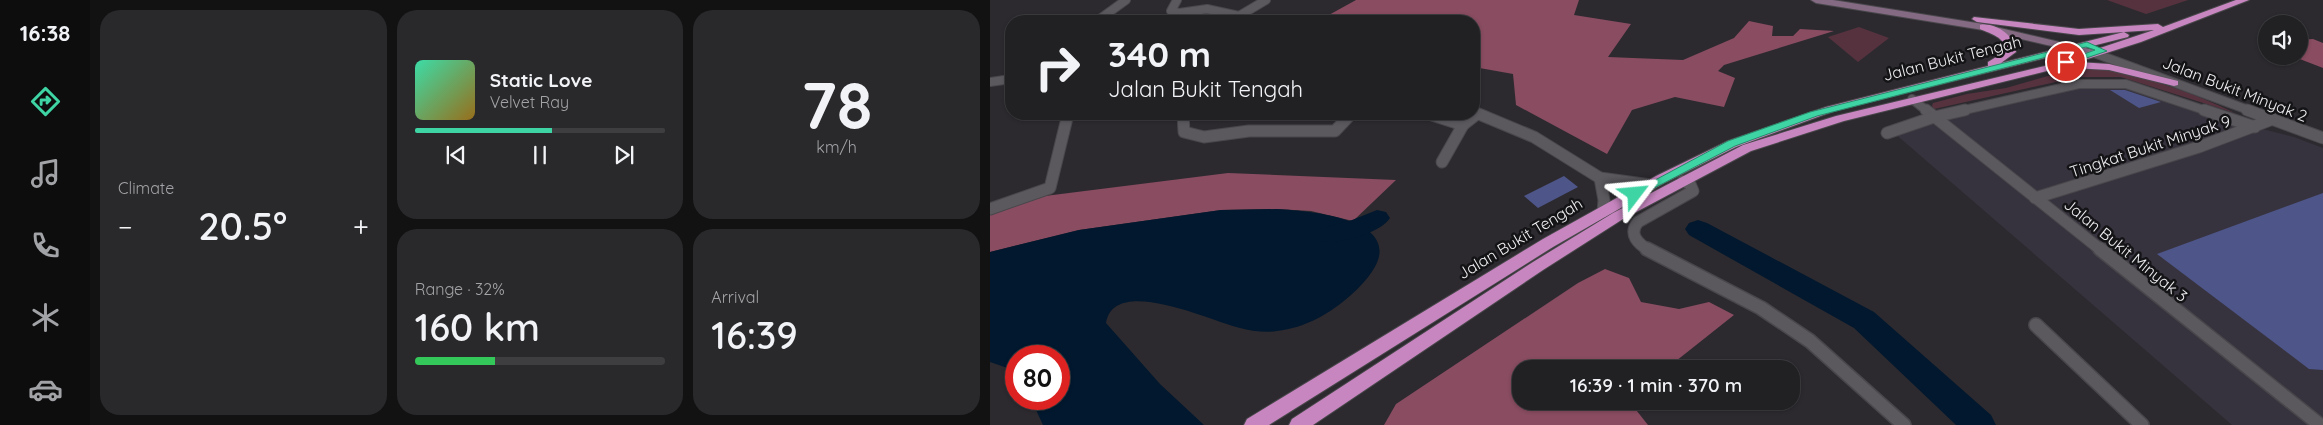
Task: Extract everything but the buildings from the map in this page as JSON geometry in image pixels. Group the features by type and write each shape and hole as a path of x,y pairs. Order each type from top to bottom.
{"highway":[{"path":"1980,23 2079,32 2132,30 2181,24 2244,0"},
{"path":"1978,73 2011,52 2012,46 2008,39 1980,23"},
{"name":"Jalan Bukit Tengah","path":"1298,425 1538,266 1618,216 1733,155 1778,137 1912,100 2052,67 2095,49 2181,24"},
{"name":"Jalan Bukit Tengah","path":"1253,425 1548,243 1651,185 1732,144 1813,114 2070,48 2095,49 2181,24"},
{"path":"2052,67 2088,64 2109,66 2174,83"}],"main road":[{"path":"1816,0 1980,23 2070,48"},
{"path":"1870,0 2095,49"}],"street":[{"path":"1105,15 1126,0"},
{"path":"1177,0 1171,11 1208,9 1235,15"},
{"path":"1241,15 1266,0"},
{"name":"Jalan Bukit Minyak 2","path":"2095,49 2174,83 2323,138"},
{"path":"990,82 1005,80"},
{"path":"1887,133 1934,117 2079,84 2105,83 2126,84 2255,127"},
{"name":"Jalan Bukit Minyak 3","path":"1912,100 2320,425"},
{"path":"1480,115 1534,137 1600,178 1651,185"},
{"name":"Tingkat Bukit Minyak 9","path":"2035,198 2255,127 2273,119"},
{"path":"990,209 1050,188 1067,120"},
{"path":"1183,120 1184,132 1204,137 1249,130 1335,131 1345,120"},
{"path":"1448,120 1463,125"},
{"path":"1442,162 1463,125 1468,120"},
{"path":"1600,178 1604,200 1603,212"},
{"path":"1683,181 1690,184 1693,191 1638,222 1634,227 1634,236 1640,244 1668,262 1760,308 1810,341 1904,425"},
{"path":"2036,325 2142,425"}],"shaded area":[{"path":"1356,0 1579,0 1574,15 1631,24 1608,57 1683,60 1734,38 1749,21 1773,26 1772,36 1793,36 1800,29 1834,31 1724,65 1718,71 1735,78 1724,107 1675,97 1632,110 1607,154 1516,105 1513,74 1480,68 1480,15 1329,15"},
{"path":"2107,0 2188,0 2146,14"},
{"path":"1859,27 1889,38 1858,62 1828,37"},
{"path":"2308,39 2313,39 2323,43 2323,68 2308,62"},
{"path":"2101,66 2169,86 2235,113 2121,77 2078,77 1934,109 1932,106 1933,103 1967,94 2006,88 2076,68"},
{"path":"2079,84 2126,84 2255,127 2294,137 2323,148 2323,425 2232,425 1893,132"},
{"path":"1228,173 1396,180 1353,221 1311,211 1277,209 1221,210 1079,230 990,252 990,215 1037,197"},
{"path":"1605,269 1629,278 1641,302 1679,309 1709,302 1734,315 1677,360 1512,360 1512,410 1636,410 1648,425 1384,425 1396,404 1578,283"}],"water":[{"path":"1277,209 1322,214 1344,219 1363,227 1376,238 1380,253 1372,272 1351,295 1317,319 1298,327 1272,332 1244,329 1188,311 1145,301 1127,302 1113,309 1106,323 1160,384 1204,425 1043,425 1036,410 1070,410 1070,345 1005,345 1005,367 990,362 990,252 1079,230 1221,210"}],"waterway":[{"path":"1329,235 1361,226 1377,218"},
{"path":"1698,229 1864,320 1979,425"}],"route":[{"path":"1635,194 1732,144 1813,114 2087,44 2103,51 2066,62"}]}
